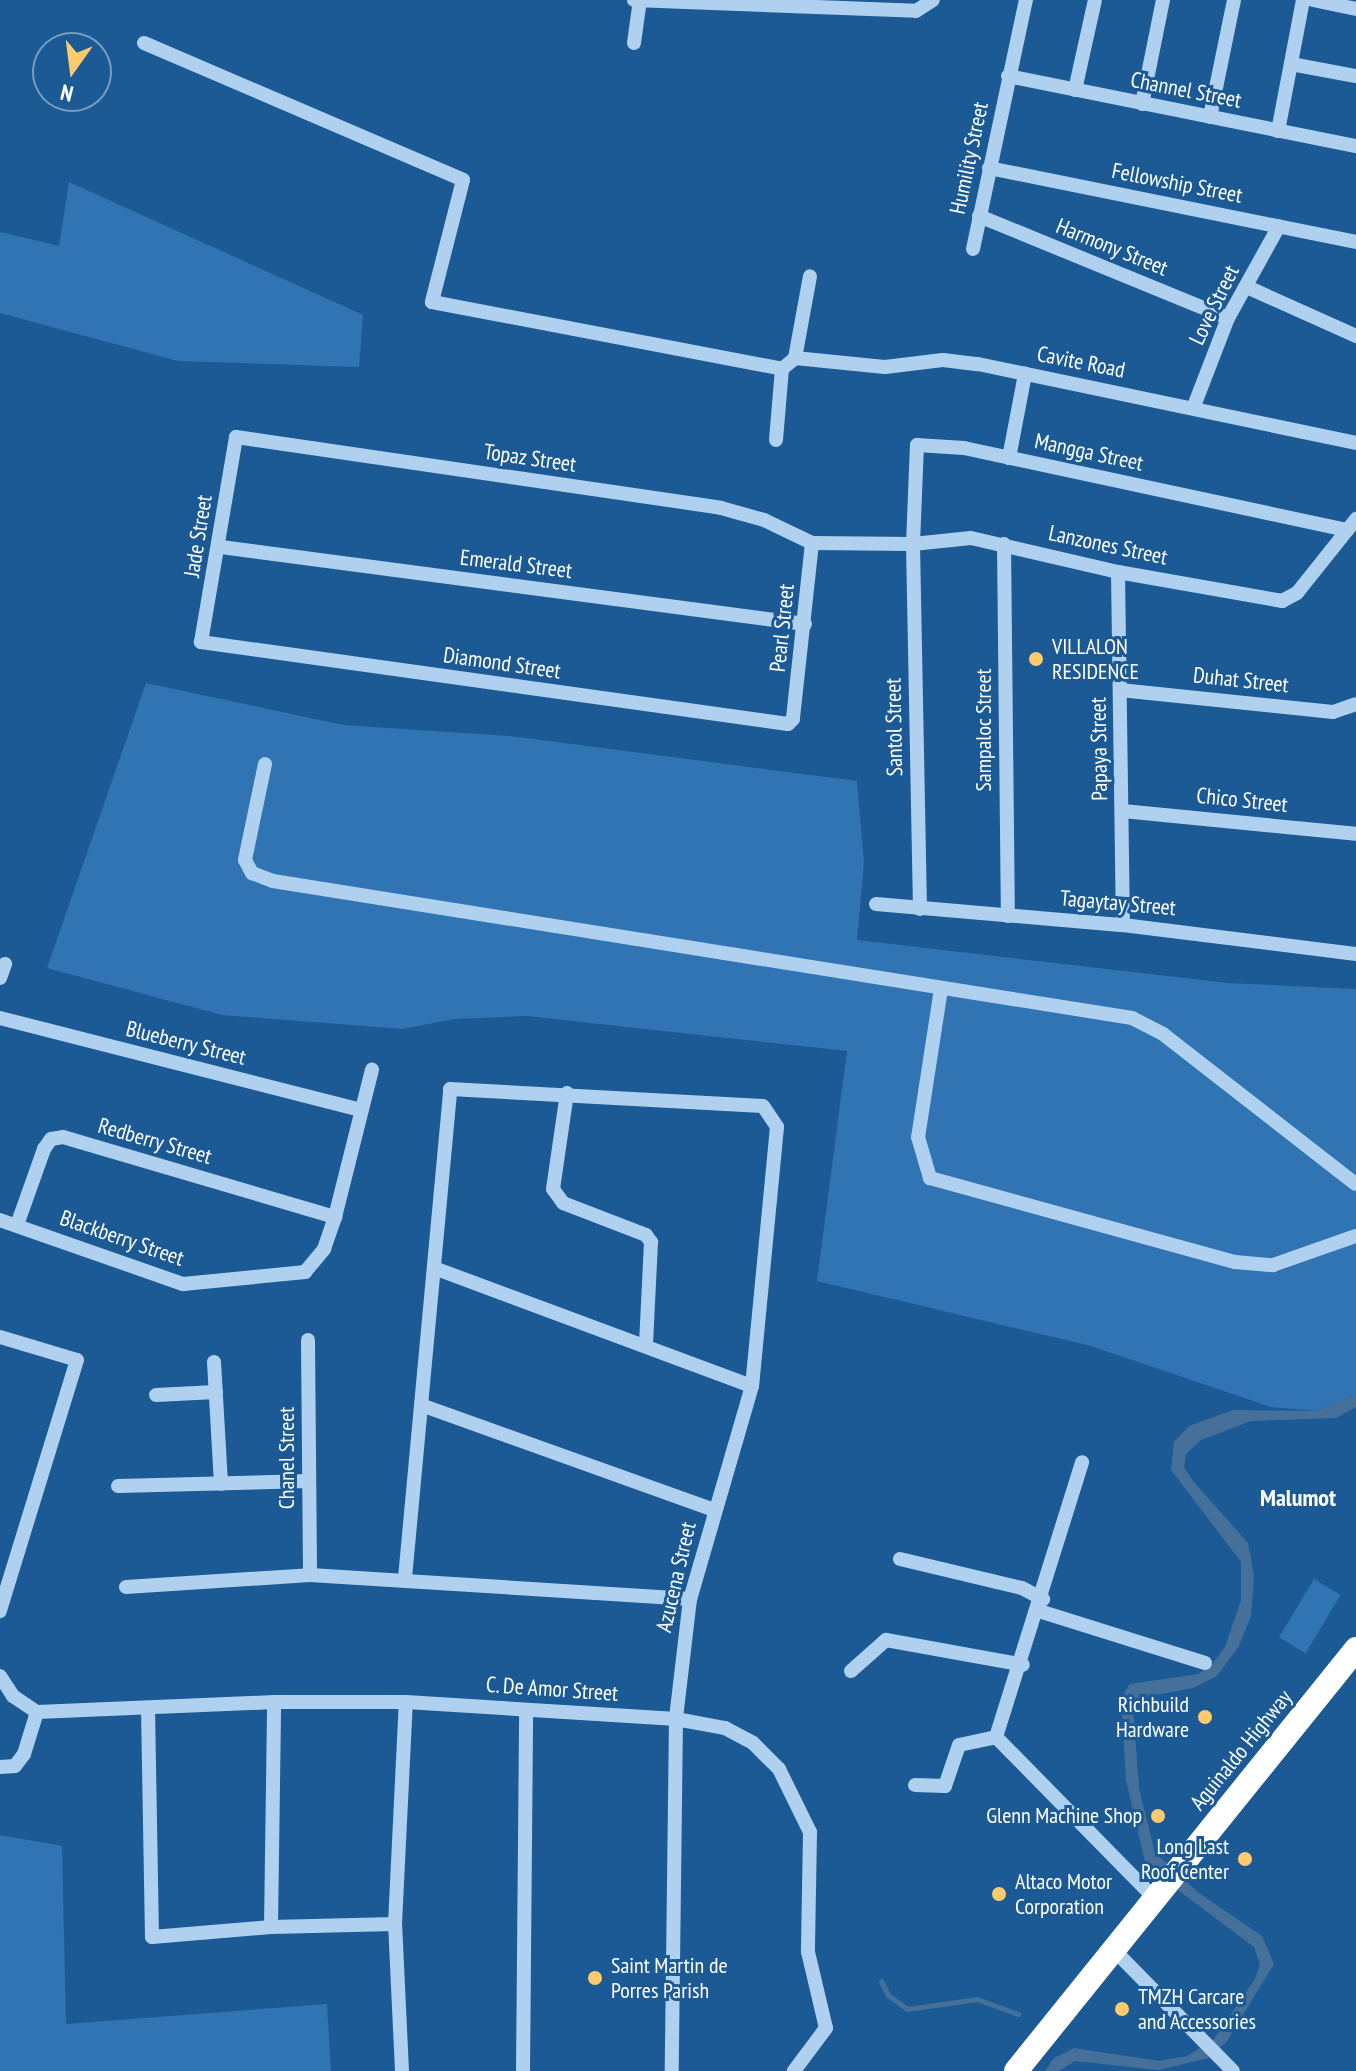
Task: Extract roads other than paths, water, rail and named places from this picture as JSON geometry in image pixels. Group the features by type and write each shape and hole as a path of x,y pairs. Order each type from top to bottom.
{"highway":[{"name":"Aguinaldo Highway","path":"1016,2071 1356,1649"}],"street":[{"path":"634,43 638,0 834,3 916,11 933,0"},
{"name":"Humility Street","path":"973,249 1026,0"},
{"path":"1075,90 1095,0"},
{"path":"1142,104 1163,0"},
{"path":"1210,117 1234,0"},
{"path":"1278,131 1303,0"},
{"path":"1313,0 1356,9"},
{"path":"144,43 463,180 432,302 782,369"},
{"path":"1291,64 1356,76"},
{"name":"Channel Street","path":"1008,76 1356,146"},
{"name":"Fellowship Street","path":"989,168 1356,242"},
{"name":"Harmony Street","path":"979,216 1228,318"},
{"name":"Love Street","path":"1194,406 1228,318 1279,226"},
{"path":"776,440 782,369 795,358 810,276"},
{"path":"1247,287 1356,336"},
{"name":"Cavite Road","path":"795,358 885,367 943,360 1194,406 1356,443"},
{"path":"1009,458 1025,374"},
{"name":"Topaz Street","path":"236,437 721,508 764,520 812,543"},
{"name":"Jade Street","path":"201,642 221,547 236,437"},
{"name":"Mangga Street","path":"913,544 917,445 1009,458 1352,524"},
{"name":"Lanzones Street","path":"812,543 913,544 953,537 1004,544 1118,572 1282,601 1297,593 1352,524"},
{"name":"Pearl Street","path":"793,719 812,543"},
{"name":"Santol Street","path":"913,544 920,909"},
{"name":"Sampaloc Street","path":"1004,544 1008,916"},
{"name":"Emerald Street","path":"221,547 805,624"},
{"name":"Papaya Street","path":"1118,572 1123,925"},
{"name":"Diamond Street","path":"201,642 779,725 793,719"},
{"name":"Duhat Street","path":"1120,690 1333,712 1356,704"},
{"path":"265,764 245,860 252,873 273,881 1149,1025 1356,1184"},
{"name":"Chico Street","path":"1123,811 1356,834"},
{"name":"Tagaytay Street","path":"876,904 1123,925 1356,954"},
{"path":"941,989 918,1137 930,1178 1235,1262 1273,1265 1356,1236"},
{"name":"Blueberry Street","path":"0,1018 361,1110"},
{"name":"Blackberry Street","path":"0,1220 183,1284 305,1272 324,1249 335,1217 372,1070"},
{"path":"405,1578 450,1089 567,1093 553,1189 563,1203 646,1235 651,1242 646,1345"},
{"name":"Azucena Street","path":"567,1093 763,1106 777,1127 752,1386 690,1599 676,1719 672,2071"},
{"name":"Redberry Street","path":"17,1225 44,1149 51,1139 63,1137 335,1217"},
{"path":"434,1268 752,1386"},
{"path":"0,1337 77,1360 0,1611"},
{"name":"Chanel Street","path":"308,1340 310,1575"},
{"path":"214,1362 221,1484"},
{"path":"156,1395 216,1392"},
{"path":"421,1405 714,1510"},
{"path":"996,1737 1023,1665 1082,1462"},
{"path":"118,1486 309,1481"},
{"path":"900,1559 1022,1588 1041,1605 1205,1663"},
{"path":"126,1587 310,1575 405,1578 690,1599"},
{"path":"851,1671 886,1640 1023,1665"},
{"path":"0,1676 13,1696 37,1712 24,1754 15,1766 0,1767"},
{"path":"271,1927 274,1702"},
{"name":"C. De Amor Street","path":"37,1712 274,1702 406,1702 676,1719 725,1728 753,1743 779,1769 810,1832 808,1952 826,2028 794,2071"},
{"path":"402,2071 395,1924 406,1702"},
{"path":"148,1708 152,1937 271,1927 395,1924"},
{"path":"523,2071 526,1710"},
{"path":"996,1737 1154,1898"},
{"path":"915,1785 945,1786 959,1745 996,1737"},
{"path":"1113,1949 1233,2071"}],"waterway":[{"path":"881,1981 888,1995 907,2009 977,1999 1018,2014"}],"place":[{"name":"VILLALON RESIDENCE","path":"1036,659"},
{"name":"Richbuild Hardware","path":"1205,1717"},
{"name":"Glenn Machine Shop","path":"1158,1816"},
{"name":"Long Last Roof Center","path":"1245,1859"},
{"name":"Altaco Motor Corporation","path":"999,1894"},
{"name":"Saint Martin de Porres Parish","path":"595,1978"},
{"name":"TMZH Carcare and Accessories","path":"1122,2009"}],"district":[{"name":"Malumot","path":"1298,1498"}]}
